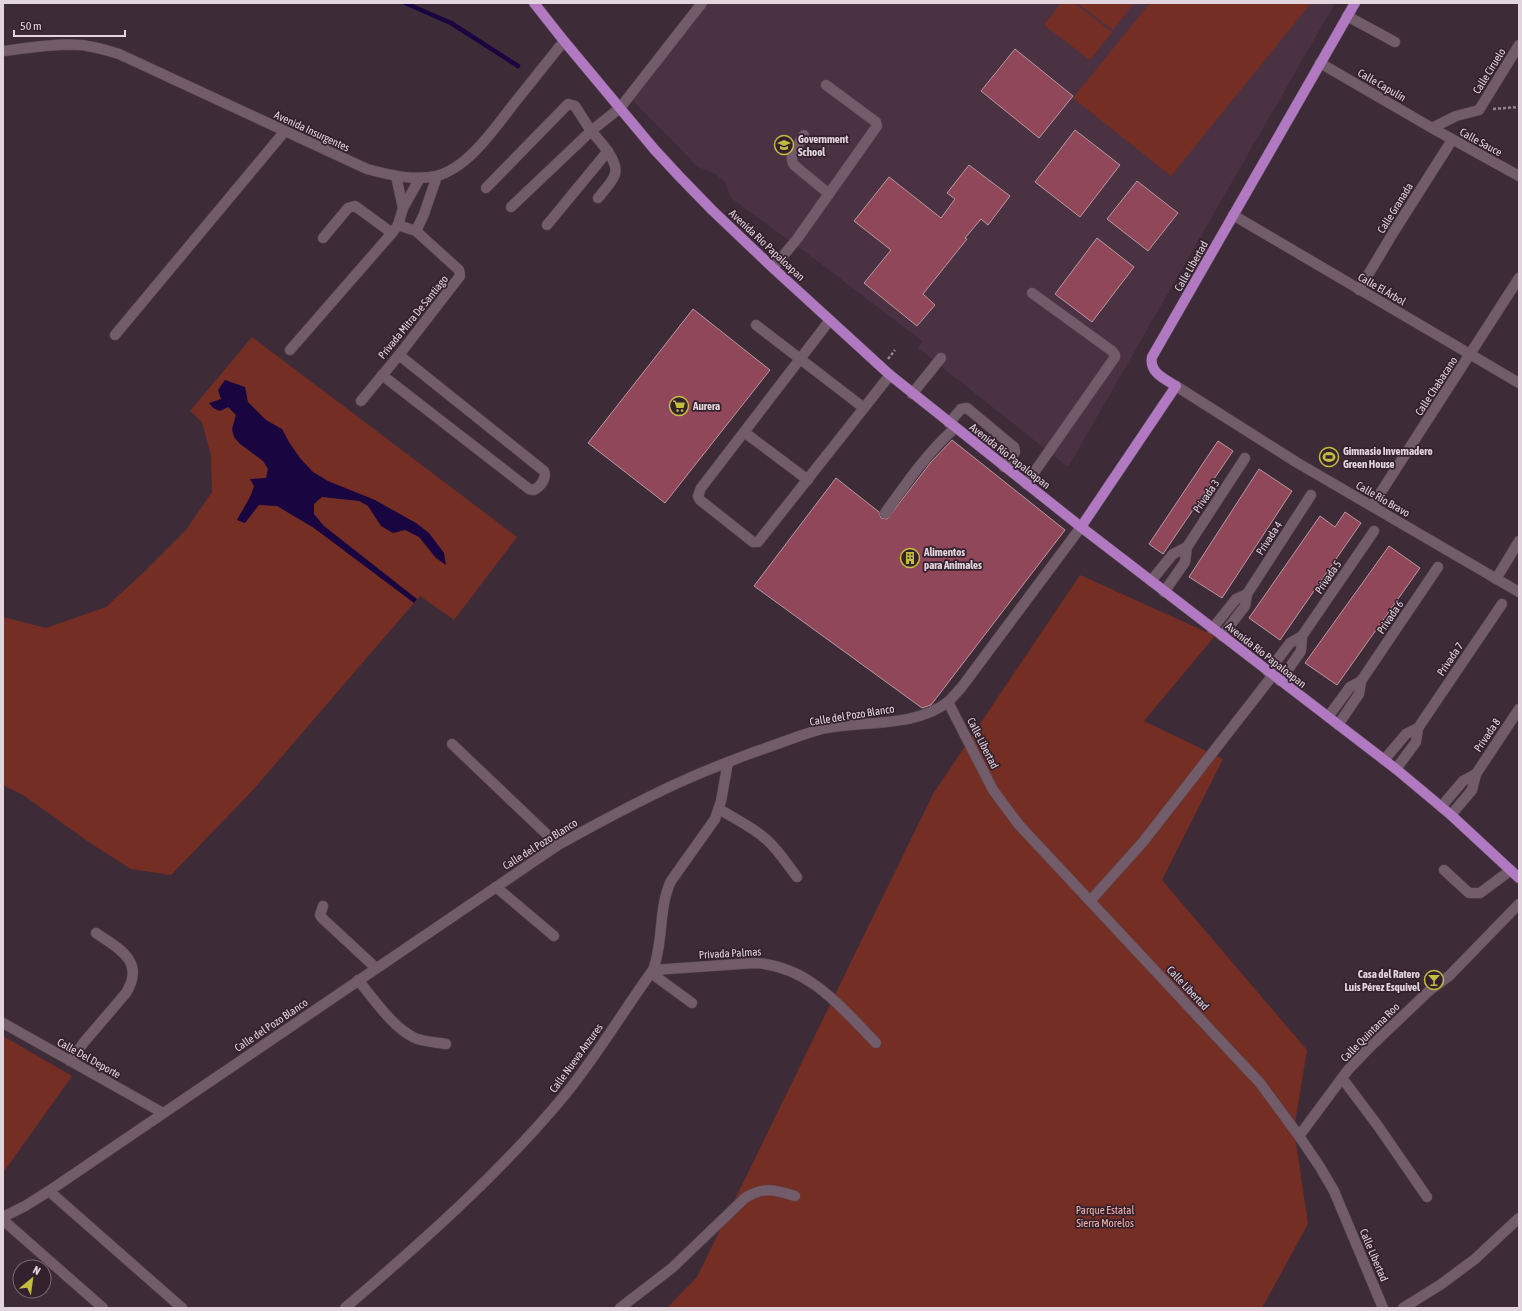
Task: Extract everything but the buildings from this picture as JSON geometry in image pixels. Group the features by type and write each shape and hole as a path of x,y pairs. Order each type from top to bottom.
{"main road":[{"name":"Avenida Río Papaloapan","path":"534,3 620,108 679,176 712,210 890,375 1080,527 1396,769 1451,815 1519,878"},
{"name":"Calle Libertad","path":"1176,386 1157,374 1152,366 1152,357 1355,3"},
{"path":"1080,527 1176,386"}],"street":[{"path":"511,206 591,131 620,108 702,3"},
{"path":"1347,16 1395,42"},
{"name":"Avenida Insurgentes","path":"3,51 63,45 80,45 119,54 367,169 396,176 420,178 437,176 452,169 469,156 484,140 564,41"},
{"name":"Calle Ciruelo","path":"1479,110 1519,45"},
{"name":"Calle Capulín","path":"1320,63 1432,128"},
{"path":"774,268 877,126 876,122 826,85"},
{"path":"486,188 568,104 575,106 591,131 608,151 615,168 615,175 598,198"},
{"path":"1432,128 1456,116 1479,110"},
{"name":"Calle Sauce","path":"1432,128 1519,176"},
{"path":"114,335 285,131"},
{"path":"804,135 790,156 791,161 829,194"},
{"name":"Calle Granada","path":"1359,290 1452,140"},
{"path":"547,225 608,151"},
{"path":"396,176 403,208"},
{"path":"416,231 424,214 437,176"},
{"path":"290,350 395,229 403,208 420,178"},
{"name":"Privada Mitra De Santiago","path":"323,238 348,208 355,206 395,229 416,231 459,270 460,276 399,355 360,401"},
{"name":"Calle El Árbol","path":"1233,215 1519,383"},
{"name":"Calle Chabacano","path":"1372,506 1519,278"},
{"path":"1026,484 1115,357 1112,351 1032,293"},
{"path":"830,320 700,488 698,493 700,500 724,521 753,542 758,542 890,375"},
{"path":"756,325 864,408"},
{"path":"382,375 529,489 534,490 537,488 544,478 544,471 399,355"},
{"path":"912,394 942,358"},
{"name":"Calle Río Bravo","path":"1176,386 1296,462 1519,592"},
{"path":"885,513 921,462 952,426 961,409 967,408 1014,447 1016,452 1004,467"},
{"path":"744,432 808,480"},
{"name":"Privada 3","path":"1164,592 1185,562 1187,547 1245,458"},
{"name":"Privada 4","path":"1222,636 1245,606 1247,594 1311,495"},
{"name":"Calle del Pozo Blanco","path":"3,1217 25,1206 49,1191 558,844 626,808 687,779 728,762 827,728 910,719 928,713 948,702 961,688 1080,527"},
{"name":"Privada 5","path":"1274,676 1290,643 1302,636 1374,531"},
{"path":"1496,578 1519,541"},
{"name":"Privada 3","path":"1151,582 1173,554 1187,547"},
{"name":"Privada 6","path":"1328,717 1350,687 1361,681 1438,567"},
{"name":"Privada 4","path":"1212,629 1236,599 1247,594"},
{"name":"Privada 7","path":"1396,769 1416,742 1418,728 1502,604"},
{"name":"Privada 5","path":"1274,676 1301,651 1302,636"},
{"path":"1090,901 1143,842 1274,676"},
{"name":"Privada 6","path":"1338,725 1360,694 1361,681"},
{"name":"Calle Libertad","path":"948,702 993,790 1019,825 1249,1070 1299,1136 1334,1191 1383,1308"},
{"name":"Privada 8","path":"1451,815 1472,790 1476,774 1519,709"},
{"name":"Privada 7","path":"1384,760 1406,734 1418,728"},
{"path":"452,744 558,844"},
{"name":"Calle Nueva Anzures","path":"345,1308 461,1204 510,1157 582,1074 652,971 658,952 665,898 668,888 708,830 719,809 728,762"},
{"name":"Privada 8","path":"1441,807 1463,781 1476,774"},
{"path":"719,809 753,829 766,839 797,877"},
{"path":"1444,870 1469,892 1480,893 1511,870"},
{"path":"496,887 554,936"},
{"name":"Calle Quintana Roo","path":"1299,1136 1342,1078 1369,1048 1430,990 1463,964 1519,904"},
{"path":"323,906 320,915 322,918 376,968"},
{"path":"70,1061 89,1035 131,985 133,974 132,963 125,953 96,933"},
{"name":"Privada Palmas","path":"652,971 755,963 769,964 783,968 798,974 830,996 876,1043"},
{"path":"652,971 692,1003"},
{"path":"358,980 393,1021 405,1032 416,1038 446,1044"},
{"name":"Calle Del Deporte","path":"3,1023 163,1113"},
{"path":"1342,1078 1378,1126 1427,1197"},
{"path":"620,1308 672,1268 745,1198 754,1192 774,1190 795,1196"},
{"path":"49,1191 182,1308"},
{"path":"1403,1308 1440,1285 1474,1259 1519,1218"},
{"path":"3,1220 104,1308"}],"path":[{"path":"1479,110 1519,107"}],"shaded area":[{"path":"704,3 1335,3 1068,467 918,348 922,341 820,263 731,198 725,182 714,173 698,167 632,100"},
{"path":"225,380 245,387 248,402 266,420 282,429 300,458 313,472 328,481 375,500 416,523 429,533 444,553 446,565 436,558 419,537 405,530 393,533 381,526 368,506 359,501 322,497 314,504 314,514 324,526 417,599 414,603 314,528 277,506 259,505 245,523 237,520 253,490 254,486 250,479 266,478 268,469 263,461 239,443 234,437 232,429 236,415 228,407 220,411 213,408 209,403 221,399 218,390"}],"green space":[{"path":"1061,3 1074,3 1112,32 1090,60 1044,25"},
{"path":"1077,3 1134,3 1113,30"},
{"path":"1150,3 1311,3 1171,176 1073,98"},
{"path":"252,337 517,537 454,620 420,596 253,790 171,875 131,869 93,845 23,795 3,785 3,617 46,628 106,607 186,530 212,492 211,456 202,422 190,411"},
{"name":"Parque Estatal Sierra Morelos","path":"1080,575 1215,636 1144,721 1223,759 1162,880 1307,1050 1294,1129 1308,1224 1262,1308 667,1308 697,1277 933,794"},
{"path":"3,1036 72,1076 3,1173"}],"waterway":[{"path":"405,3 451,23 518,66"}],"place":[{"name":"Government School","path":"784,145"},
{"name":"Aurera","path":"679,406"},
{"name":"Gimnasio Invernadero Green House","path":"1329,457"},
{"name":"Alimentos para Animales","path":"910,558"},
{"name":"Casa del Ratero Luis Pérez Esquivel","path":"1434,980"}]}
